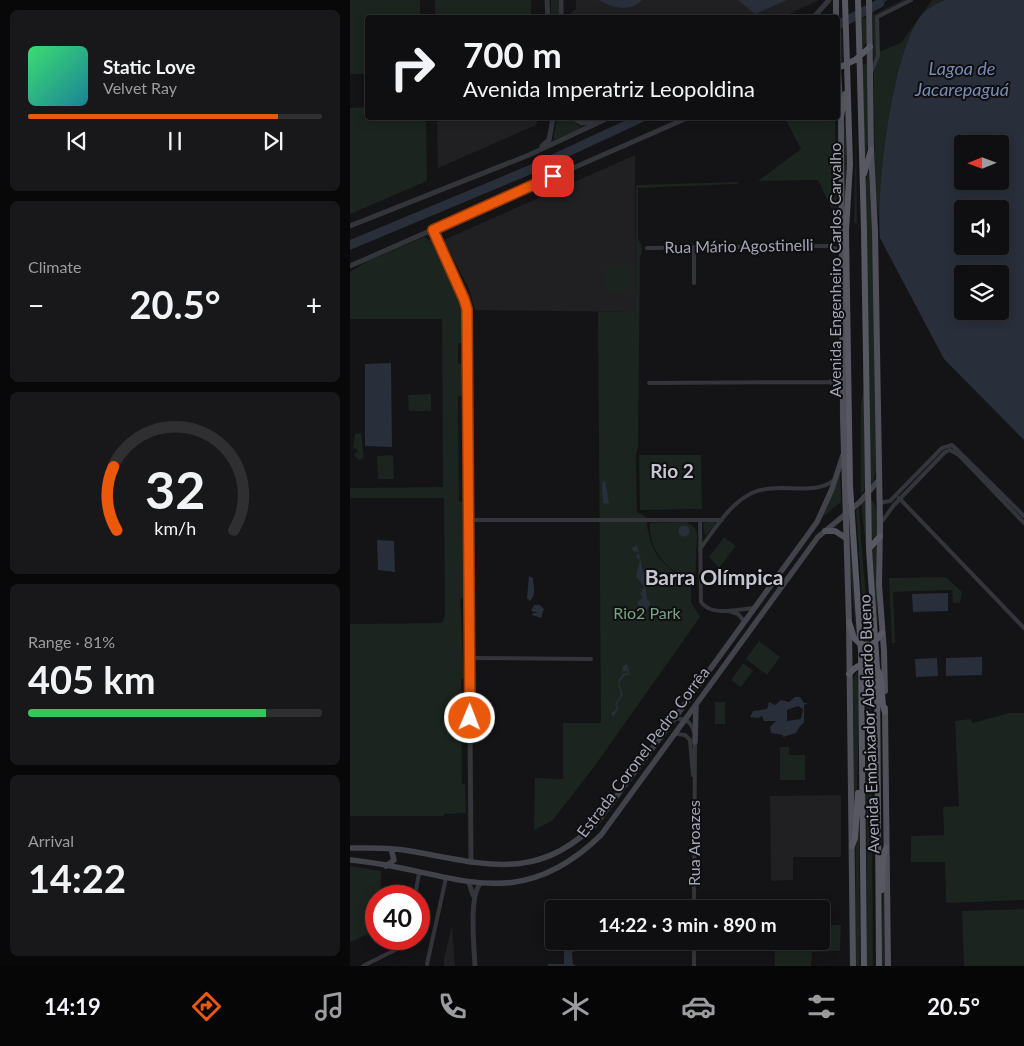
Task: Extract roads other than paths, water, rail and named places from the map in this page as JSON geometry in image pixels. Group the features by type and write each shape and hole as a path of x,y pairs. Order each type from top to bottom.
{"highway":[{"name":"Avenida Engenheiro Carlos Carvalho","path":"845,0 850,196 846,260 851,510"},
{"name":"Avenida Engenheiro Carlos Carvalho","path":"858,3 868,494"},
{"path":"840,67 858,58 870,47"},
{"path":"841,117 847,78"},
{"path":"862,182 871,150"},
{"name":"Avenida Embaixador Abelardo Bueno","path":"868,494 869,549 877,668 879,966"},
{"name":"Avenida Embaixador Abelardo Bueno","path":"851,510 858,588 861,665 864,966"},
{"path":"869,549 880,536"},
{"path":"849,622 854,638 860,644 869,645 875,642 882,634"},
{"path":"849,674 861,665 870,664 877,668 881,678 882,704 885,712"},
{"path":"852,846 855,838 861,740"},
{"path":"879,943 883,856 886,848"}],"main road":[{"path":"836,0 836,15"},
{"path":"870,0 878,481"},
{"name":"Avenida Engenheiro Carlos Carvalho","path":"840,91 842,389 845,514"},
{"name":"Estrada Coronel Pedro Corrêa","path":"350,848 391,849 471,861 490,866 517,864 542,858 572,843 598,821 819,518 843,455"},
{"name":"Estrada Coronel Pedro Corrêa","path":"350,860 480,884 511,883 534,879 560,867 582,853 601,834 677,734 770,603 825,531 868,494 878,481"},
{"name":"Avenida Embaixador Abelardo Bueno","path":"878,481 880,525 879,585 885,712 888,966"},
{"name":"Avenida Embaixador Abelardo Bueno","path":"845,514 849,622 853,966"},
{"path":"825,531 835,532 846,538"},
{"path":"754,608 770,603"},
{"path":"695,742 696,707"},
{"path":"386,866 394,860 391,849"}],"street":[{"path":"547,0 548,15"},
{"path":"561,0 561,15"},
{"path":"816,15 829,0"},
{"path":"870,74 878,56 877,17 911,0"},
{"path":"529,155 549,140 554,120"},
{"path":"576,120 586,124 599,120"},
{"path":"350,226 529,155 602,120"},
{"path":"350,266 682,120"},
{"path":"433,230 467,309 471,861"},
{"name":"Rua Mário Agostinelli","path":"647,248 830,246 842,241"},
{"name":"Rua Mário Agostinelli","path":"830,246 842,252"},
{"path":"694,247 694,283"},
{"path":"350,270 363,260"},
{"path":"649,383 829,382 842,376"},
{"path":"829,382 842,389"},
{"path":"879,503 887,503 942,448 952,445 1016,511 1024,523"},
{"path":"880,525 900,499 945,452 955,452 964,457"},
{"path":"700,549 735,504 753,492 777,487 820,487 829,485 835,479"},
{"path":"896,495 1024,628"},
{"path":"1016,511 1024,516"},
{"path":"468,520 722,520"},
{"path":"700,520 701,602 709,609 754,608"},
{"path":"726,610 738,614 744,622"},
{"path":"470,658 591,658"},
{"path":"674,719 686,720"},
{"name":"Rua Aroazes","path":"686,720 692,726 695,742 694,900"},
{"name":"Rua Aroazes","path":"677,734 690,740 694,778"},
{"path":"418,885 420,873"},
{"path":"427,964 446,878"},
{"path":"469,883 473,890 474,903 475,966"},
{"path":"474,903 475,890 480,884"},
{"path":"362,966 393,950"},
{"path":"694,950 694,966"},
{"path":"375,960 378,966"}],"water":[{"path":"599,0 642,0 632,7 621,8"},
{"path":"738,0 787,0 755,14"},
{"name":"Lagoa de Jacarepaguá","path":"945,0 1024,0 1024,440 944,359 880,238 879,217 884,157 888,124 901,61 910,35 920,17"},
{"path":"391,363 392,447 365,446 365,364"},
{"path":"605,480 609,503 607,504 603,503 602,483"},
{"path":"684,525 690,531 684,537 678,531"},
{"path":"377,540 394,541 395,572 378,570"},
{"path":"637,545 639,552 633,551 632,548"},
{"path":"639,552 647,599 651,603 643,615 637,615 635,611 639,606 637,603 643,597 640,594 644,587 636,576 640,560 636,557"},
{"path":"529,576 533,578 534,590 530,601 527,598"},
{"path":"948,593 948,611 913,612 912,594"},
{"path":"534,605 540,605 544,609 541,618 532,615 533,613 539,613 531,611"},
{"path":"982,657 982,675 946,676 946,658"},
{"path":"937,658 938,676 916,677 915,659"},
{"path":"627,664 630,674 624,676 619,683 623,695 616,705 618,710 613,717 611,713 617,709 615,704 621,695 618,682 622,674 628,673 628,671 622,671 623,666"},
{"path":"795,697 800,697 804,703 808,703 804,705 804,723 796,733 783,737 783,735 771,733 770,727 776,721 764,721 762,716 758,718 750,717 753,711 767,709 769,702 775,705 781,700 789,702","holes":["798,706 803,709 801,719 787,721 787,710"]},
{"path":"576,950 572,952 573,964 576,966 548,966 548,964 564,964 564,951 548,951"}],"waterway":[{"path":"880,3 887,0"},
{"path":"840,24 880,3"},
{"path":"350,245 527,171 637,120"}],"district":[{"name":"Rio 2","path":"672,471"},
{"name":"Barra Olímpica","path":"714,578"}],"park label":[{"name":"Rio2 Park","path":"647,613"}]}
